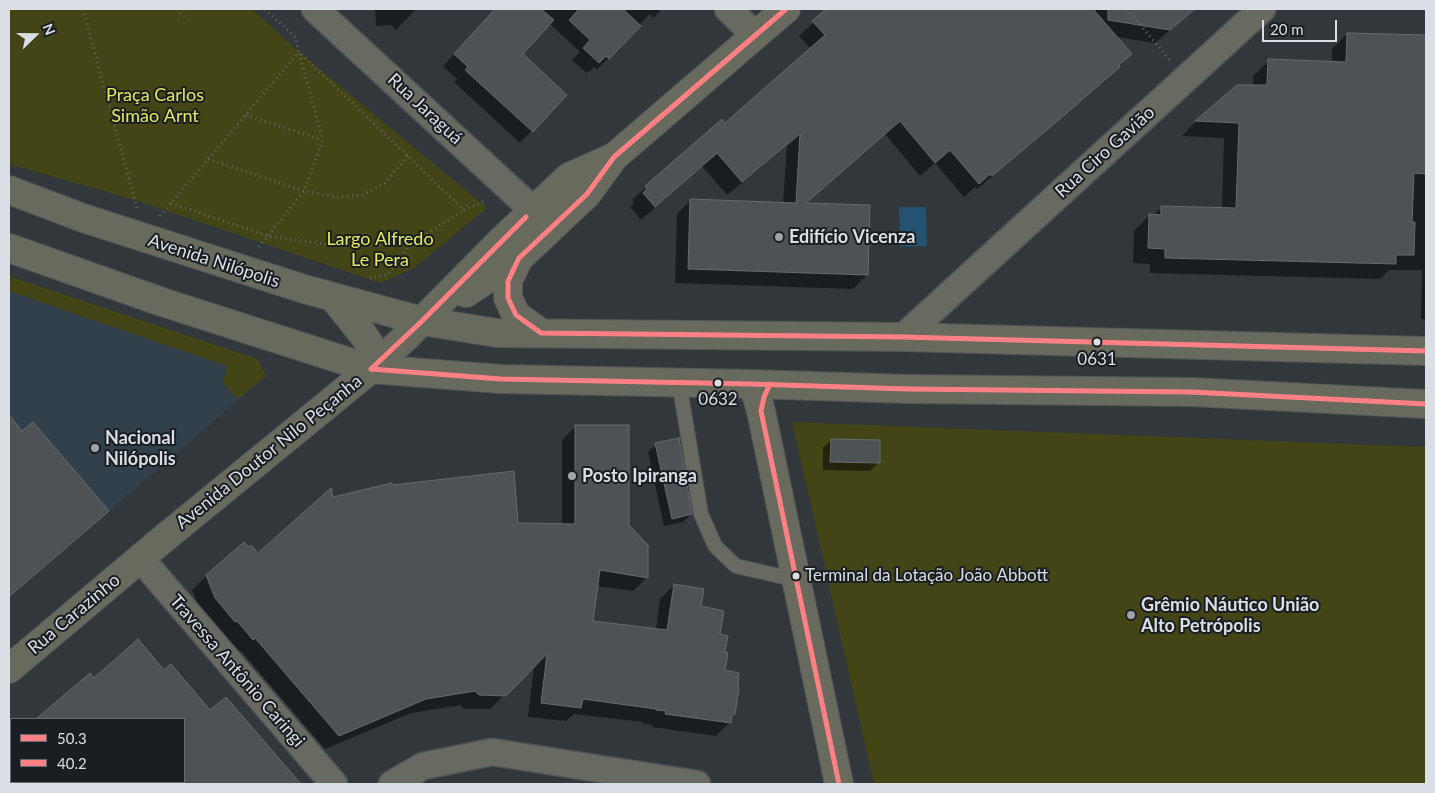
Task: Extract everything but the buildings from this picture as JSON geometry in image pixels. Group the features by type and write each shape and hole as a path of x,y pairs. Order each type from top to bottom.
{"main road":[{"path":"422,321 519,258 587,194 614,157 786,9"},
{"path":"371,369 569,177 614,157"},
{"name":"Avenida Nilópolis","path":"9,190 92,221 270,279 422,321"},
{"path":"9,248 162,302 371,369"},
{"path":"519,258 508,281 508,298 516,315 541,333"},
{"path":"333,297 370,345 371,369"},
{"path":"422,321 497,333 958,338 1426,351"},
{"name":"Avenida Doutor Nilo Peçanha","path":"140,558 371,369 501,379 908,389 1191,392 1426,404"},
{"path":"760,384 762,411 839,784"},
{"name":"Rua Carazinho","path":"9,669 140,558"}],"street":[{"name":"Rua Jaraguá","path":"315,9 533,210"},
{"path":"728,9 755,34"},
{"name":"Rua Ciro Gavião","path":"903,337 1262,9"},
{"path":"948,295 952,328 958,338"},
{"name":"Travessa Antônio Caringi","path":"140,558 334,784"},
{"path":"392,784 423,766 492,752 697,784"}],"lane":[{"path":"679,382 701,514 715,546 736,566 797,580"}],"path":[{"path":"83,9 138,210"},
{"path":"177,9 184,16"},
{"path":"256,250 304,191 323,140 295,37 265,9"},
{"path":"1126,9 1185,78"},
{"path":"160,217 299,52"},
{"path":"299,52 464,210"},
{"path":"246,115 323,140"},
{"path":"208,159 304,191 337,197 363,196 384,183 408,156"},
{"path":"171,203 268,236 338,246 411,244 464,210 513,190"}],"shaded area":[{"name":"Nacional Nilópolis","path":"9,276 258,359 266,376 9,597"}],"green space":[{"name":"Praça Carlos Simão Arnt","path":"9,9 252,9 299,52 487,208 414,268 381,283 135,200 9,164"},
{"path":"9,276 258,359 266,376 238,399 223,383 227,366 9,291"},
{"name":"Grêmio Náutico União Alto Petrópolis","path":"792,422 1426,447 1426,784 874,784"}],"water":[{"path":"899,207 926,207 927,246 900,247"}],"transit line":[{"name":"50.3","path":"786,9 614,157 587,194 519,258 508,281 508,298 516,315 541,333 903,337 1426,351"},
{"name":"50.3","path":"371,369 526,217"},
{"name":"50.3","path":"371,369 501,379 908,389 1191,392 1426,404"},
{"name":"40.2","path":"770,384 764,397 761,411 839,784"}],"place":[{"name":"Edifício Vicenza","path":"779,237"},
{"name":"0631","path":"1097,342"},
{"name":"0632","path":"718,383"},
{"name":"Nacional Nilópolis","path":"95,448"},
{"name":"Posto Ipiranga","path":"572,476"},
{"name":"Terminal da Lotação João Abbott","path":"796,576"},
{"name":"Grêmio Náutico União Alto Petrópolis","path":"1131,615"}],"park label":[{"name":"Largo Alfredo Le Pera","path":"380,249"}]}
